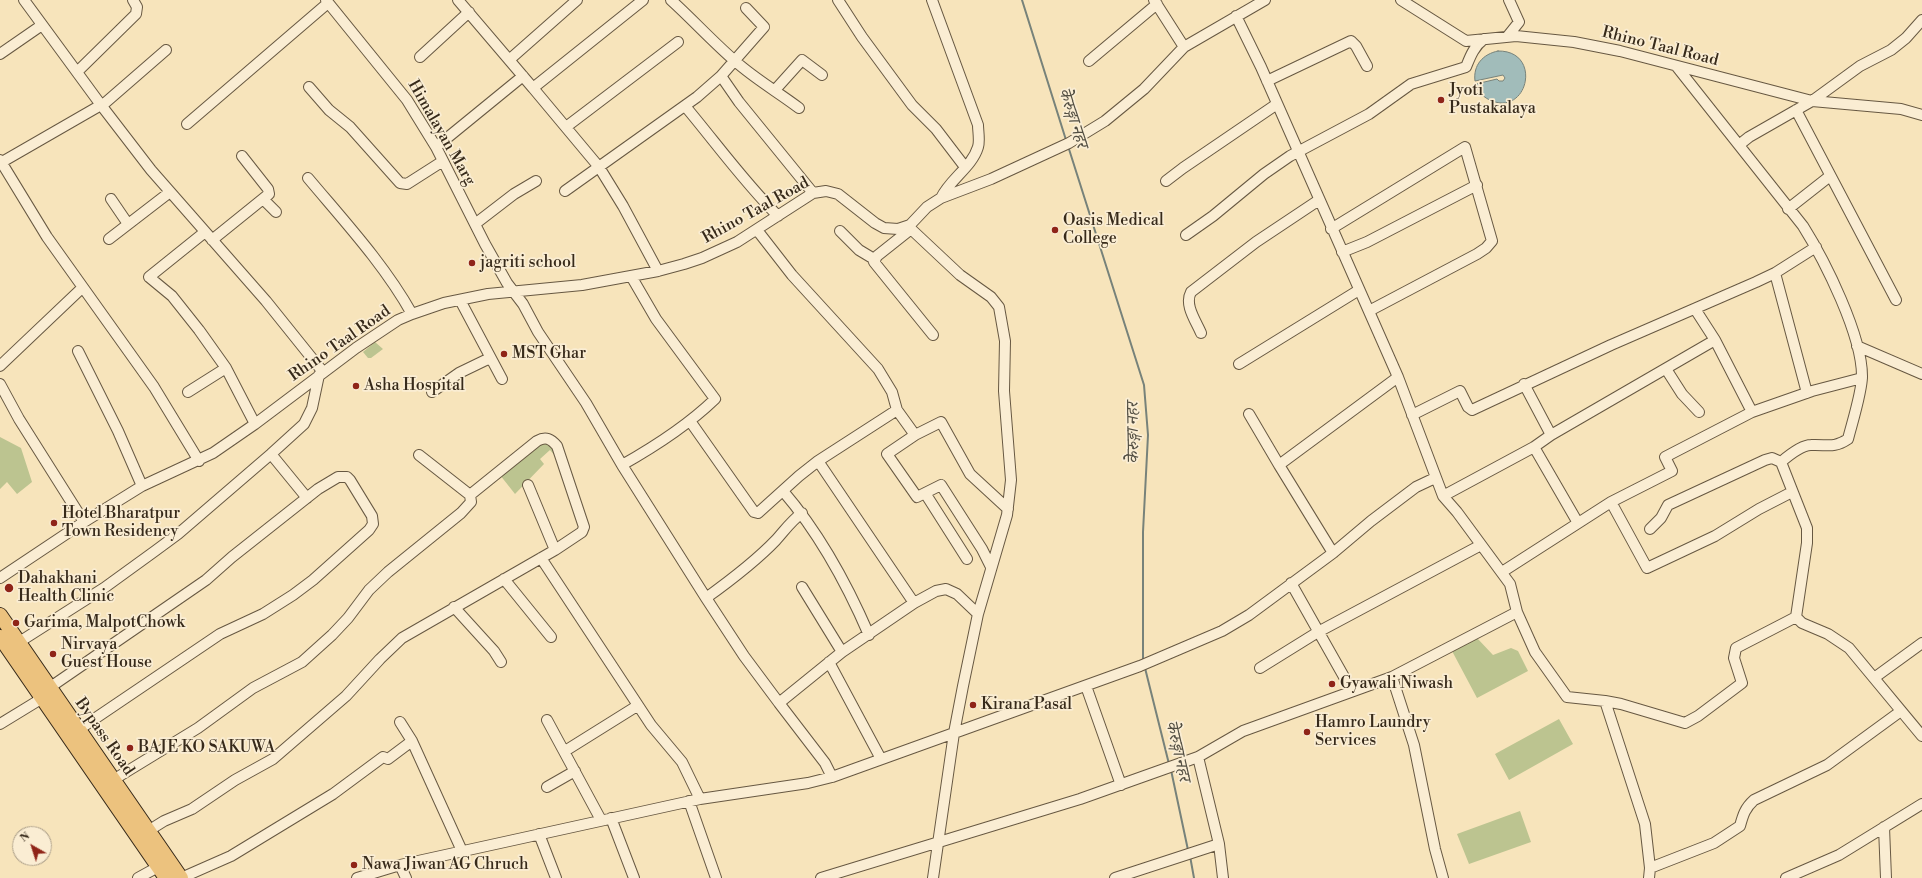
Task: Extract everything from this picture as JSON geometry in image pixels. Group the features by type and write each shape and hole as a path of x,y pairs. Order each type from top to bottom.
{"highway":[{"name":"Bypass Road","path":"0,615 13,646 45,692 162,872"},
{"name":"Bypass Road","path":"0,637 13,646"},
{"name":"Bypass Road","path":"45,692 78,730 180,878"}],"street":[{"path":"13,646 36,633 104,588 172,539 271,454 304,424 312,408 321,374 266,301 170,192 101,105 24,0"},
{"path":"78,72 136,14 137,7 133,0"},
{"path":"458,0 599,167 623,206 658,271"},
{"path":"509,60 577,0"},
{"path":"533,88 642,0"},
{"path":"671,0 735,61 799,108"},
{"path":"838,0 912,105 936,129 965,167"},
{"path":"932,0 978,125 979,146 965,167 944,190 941,198"},
{"path":"874,259 910,227 927,207 941,198 991,179 1069,143 1105,121 1128,104 1184,47 1265,0"},
{"path":"1400,0 1466,41 1468,61"},
{"path":"1507,36 1519,22 1508,0"},
{"path":"187,124 327,1"},
{"name":"Himalayan Marg","path":"327,1 407,100 436,147 484,244 538,332 586,403 622,465 744,656 825,763 832,777"},
{"path":"1089,61 1155,2 1184,47"},
{"path":"565,191 684,106 721,76 764,27 746,8"},
{"path":"420,57 469,12"},
{"path":"1236,16 1277,104 1331,229 1398,377 1443,496 1457,512 1510,584 1518,612 1535,652 1566,697 1621,704 1685,723 1698,716 1742,683 1734,658 1736,648 1796,617"},
{"path":"1739,145 1749,137 1812,101 1848,74 1898,45 1921,24"},
{"path":"0,54 42,25"},
{"name":"Rhino Taal Road","path":"1466,41 1516,36 1574,42 1620,51 1812,101 1901,109 1922,114"},
{"path":"1186,235 1213,216 1264,174 1297,152 1369,114 1412,84 1466,67 1479,42 1484,39"},
{"path":"566,127 678,42"},
{"path":"1266,81 1351,42 1356,46 1366,66"},
{"path":"166,50 105,103 1,161 47,237 154,387 199,461"},
{"path":"775,90 802,60 805,60 822,75"},
{"path":"1677,67 1788,208 1816,247 1839,296 1857,346 1862,365 1862,378 1848,439 1834,446 1810,445 1787,457 1781,462"},
{"path":"436,147 523,76"},
{"path":"721,76 739,102 813,193"},
{"path":"309,87 329,110 350,127 400,183 407,184 443,161"},
{"path":"1166,181 1277,104"},
{"path":"684,106 755,192 778,216"},
{"path":"1796,110 1896,300"},
{"path":"1331,229 1465,147 1492,241 1490,245 1477,254 1369,312"},
{"path":"212,240 269,194 268,189 242,156"},
{"path":"1788,208 1830,176"},
{"path":"308,178 394,284 412,314"},
{"path":"475,224 514,194 536,181"},
{"path":"1342,252 1367,242 1477,185"},
{"name":"Rhino Taal Road","path":"0,578 84,522 142,486 177,469 199,461 256,424 321,374 378,333 412,314 433,306 460,300 514,292 582,285 658,271 702,258 737,242 813,193 826,191 838,194 874,223 884,228 898,229 910,227"},
{"path":"109,239 170,192"},
{"path":"111,198 128,224"},
{"path":"263,199 276,212"},
{"path":"1201,334 1188,304 1188,298 1191,292 1256,242 1319,200"},
{"path":"910,227 956,271 991,297 1002,313 1005,341 1004,399 1011,480 1008,509 978,614 954,733 933,878"},
{"path":"757,230 792,275 878,369 892,392 897,410 915,435"},
{"path":"840,231 859,250 874,259 875,264 933,334"},
{"path":"205,232 148,277 172,296 226,368 256,424"},
{"path":"1412,415 1460,391 1468,407 1472,410 1524,384 1775,273 1816,247"},
{"path":"1775,273 1807,392"},
{"path":"622,465 658,444 690,421 714,400 656,319 631,276"},
{"path":"0,366 82,288"},
{"path":"1239,364 1359,290"},
{"path":"460,300 502,379"},
{"path":"1695,309 1715,340 1752,412"},
{"path":"1443,496 1534,447 1551,435 1715,340"},
{"path":"1857,346 1922,374"},
{"path":"78,351 118,431 142,486"},
{"path":"432,392 459,373 490,358"},
{"path":"188,392 226,368"},
{"path":"1666,369 1682,394 1699,412"},
{"path":"1279,465 1398,377"},
{"path":"1502,572 1611,502 1672,471 1665,457 1752,412 1807,392 1862,378"},
{"path":"0,384 84,522"},
{"path":"1524,384 1551,435"},
{"path":"690,421 754,512 758,513 818,461 897,410"},
{"path":"1249,414 1333,553"},
{"path":"991,567 982,549 941,485 917,497 887,454 915,435 941,422 970,474 1008,509"},
{"path":"148,831 192,809 235,780 273,759 346,696 380,659 402,638 556,550 577,537 583,531 584,527 563,460 557,446 551,440 546,438 537,441 470,496"},
{"path":"1534,447 1578,523"},
{"path":"271,454 307,498"},
{"path":"112,780 198,728 253,688 302,662 332,635 348,618 369,590 388,572 461,513 471,502 470,496 419,455"},
{"path":"1650,528 1662,518 1668,504 1765,460 1772,458 1781,462 1807,528 1807,543 1796,617"},
{"path":"818,461 914,603"},
{"path":"0,724 206,580 232,557 330,481 338,477 347,477 360,495 372,516 373,524 369,530 313,580 293,595 262,614 220,634 78,730"},
{"path":"357,878 400,865 700,798 808,783 832,777 1086,686 1208,638 1238,622 1333,553 1371,521 1405,496 1435,478"},
{"path":"528,485 556,550"},
{"path":"783,491 802,513 823,543 869,635"},
{"path":"1611,502 1647,568 1715,536 1759,509 1792,492"},
{"path":"925,493 967,559"},
{"path":"706,598 741,573 776,540 791,522 802,513"},
{"path":"1260,668 1318,632 1481,545"},
{"path":"541,558 650,725 682,762 700,798"},
{"path":"504,579 551,637"},
{"path":"1291,584 1352,691"},
{"path":"802,586 842,652"},
{"path":"779,703 842,652 914,603 936,591 946,589 956,594 978,614"},
{"path":"454,607 494,651 501,662"},
{"path":"821,878 938,842 1013,821 1121,785 1198,757 1243,731 1392,677 1518,612"},
{"path":"1796,617 1802,623 1828,634 1849,648 1922,736"},
{"path":"1874,678 1922,644"},
{"path":"829,662 882,759"},
{"path":"1392,677 1414,745 1435,850 1443,878"},
{"path":"1086,686 1121,785"},
{"path":"1605,701 1645,824 1650,873 1714,843 1740,826 1743,813 1747,806 1754,800 1827,765 1901,712"},
{"path":"565,751 637,706"},
{"path":"547,720 575,771 606,819 634,878"},
{"path":"400,722 412,741 462,851"},
{"path":"180,878 231,856 333,794 383,757 388,760 412,741"},
{"path":"1198,757 1219,844 1223,878"},
{"path":"547,787 575,771"},
{"path":"689,801 716,878"},
{"path":"1786,878 1838,855 1922,804"},
{"path":"1884,827 1886,878"},
{"path":"539,834 556,878"},
{"path":"1115,878 1131,875 1219,844"},
{"path":"400,865 406,878"},
{"path":"138,878 162,872"}],"green space":[{"path":"375,342 383,349 371,358 368,358 363,352"},
{"path":"0,437 21,448 32,482 17,494 7,482 0,489"},
{"path":"544,442 551,445 556,457 550,450 540,459 544,464 515,494 500,475"},
{"path":"1477,638 1493,655 1511,648 1518,651 1528,671 1477,698 1452,651"},
{"path":"1559,719 1573,744 1509,780 1495,754"},
{"path":"1520,811 1531,842 1469,864 1457,834"}],"water":[{"path":"1498,51 1512,53 1521,60 1525,70 1525,81 1522,91 1515,99 1505,103 1492,101 1486,98 1480,92 1476,84 1497,79 1499,81 1503,81 1505,78 1503,75 1475,81 1477,65 1480,61 1493,52"}],"waterway":[{"name":"केेरुङ्गा नहर","path":"1022,0 1066,140"},
{"name":"केेरुङ्गा नहर","path":"1068,146 1144,385 1148,435 1143,532 1143,661"},
{"name":"केेरुङ्गा नहर","path":"1145,668 1169,764"},
{"name":"केेरुङ्गा नहर","path":"1171,770 1188,850"},
{"name":"केेरुङ्गा नहर","path":"1190,856 1194,878"}],"place":[{"name":"Jyoti Pustakalaya","path":"1441,100"},
{"name":"Oasis Medical College","path":"1055,230"},
{"name":"jagriti school","path":"472,263"},
{"name":"MST Ghar","path":"504,354"},
{"name":"Asha Hospital","path":"356,386"},
{"name":"Hotel Bharatpur Town Residency","path":"54,523"},
{"name":"Dahakhani Health Clinic","path":"9,588"},
{"name":"Garima, MalpotChowk","path":"16,623"},
{"name":"Nirvaya Guest House","path":"53,654"},
{"name":"Gyawali Niwash","path":"1332,684"},
{"name":"Kirana Pasal","path":"973,705"},
{"name":"Hamro Laundry Services","path":"1307,732"},
{"name":"BAJE KO SAKUWA","path":"130,748"},
{"name":"Nawa Jiwan AG Chruch","path":"354,865"}]}
